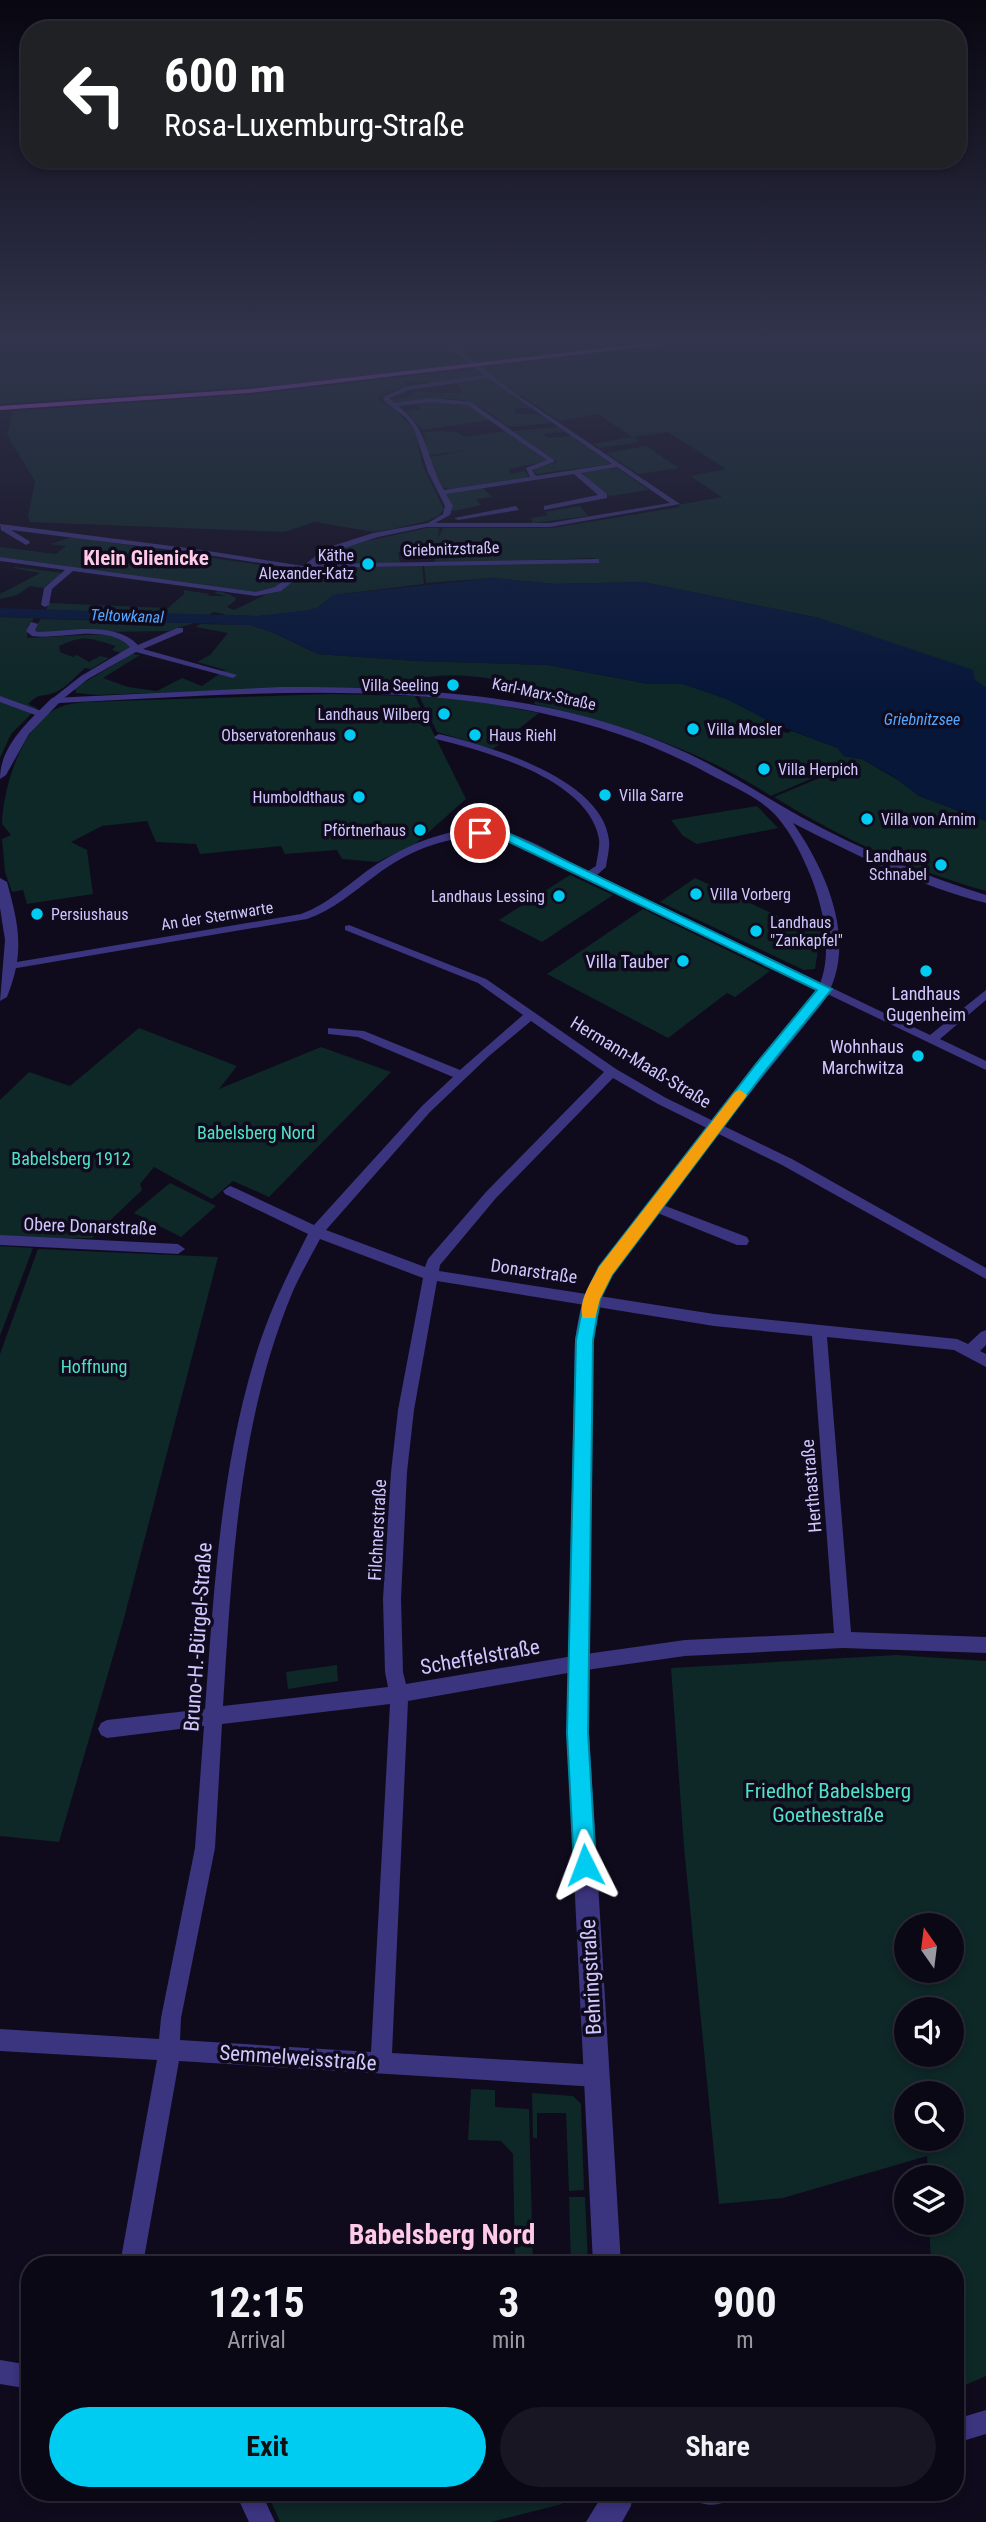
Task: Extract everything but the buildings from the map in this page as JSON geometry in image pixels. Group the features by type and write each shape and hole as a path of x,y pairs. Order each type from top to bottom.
{"street":[{"path":"426,458 449,506 448,512 426,524"},
{"path":"534,478 529,468 552,461 547,458"},
{"path":"426,524 550,525 676,505 608,458"},
{"path":"442,492 619,465"},
{"path":"547,508 604,496 575,471"},
{"path":"0,559 256,594 278,589 323,554 346,543 426,524 516,508"},
{"path":"1,527 26,544"},
{"name":"Griebnitzstraße","path":"1,527 305,567 596,561"},
{"path":"45,606 48,588 71,569"},
{"path":"33,624 30,631 35,634 113,633 129,640 134,648 233,675"},
{"path":"0,775 15,743 41,714 92,670 134,648 180,630"},
{"name":"Karl-Marx-Straße","path":"56,700 354,690 416,692 487,700 590,721 654,743 717,772 773,806 889,864 986,899"},
{"path":"1,699 41,714"},
{"path":"439,737 491,751 526,765 585,803 598,820 605,846 601,867 589,876"},
{"name":"Behringstraße","path":"607,2256 578,1733 584,1340 592,1299 605,1272 761,1067 825,989 832,949 828,902 804,849 773,806"},
{"name":"An der Sternwarte","path":"11,965 303,917 328,908 380,867 410,851 463,834 500,834 986,1066"},
{"path":"0,882 9,910 13,953 0,997"},
{"name":"Hermann-Maaß-Straße","path":"349,928 482,981 612,1072 715,1128 787,1162 986,1274"},
{"path":"931,1040 986,994"},
{"name":"Bruno-H.-Bürgel-Straße","path":"133,2256 167,2076 171,2018 205,1848 225,1548 236,1471 261,1361 286,1292 316,1232 404,1132 460,1075 531,1016"},
{"path":"332,1031 360,1034 460,1075"},
{"name":"Filchnerstraße","path":"381,2063 400,1694 394,1672 392,1599 399,1472 406,1410 433,1263 491,1195 612,1072"},
{"name":"Donarstraße","path":"230,1191 316,1232 431,1275 714,1320 957,1345 971,1351"},
{"path":"655,1207 741,1241"},
{"name":"Obere Donarstraße","path":"0,1240 178,1249"},
{"name":"Herthastraße","path":"819,1330 843,1640"},
{"path":"986,1336 971,1351 986,1361"},
{"name":"Scheffelstraße","path":"107,1729 400,1694 579,1663 737,1644 843,1640 986,1645"},
{"name":"Semmelweisstraße","path":"0,2040 597,2076"},
{"path":"0,2372 21,2375"},
{"path":"964,2429 986,2422"},
{"path":"252,2501 262,2522"},
{"path":"602,2522 615,2506 616,2501"}],"green space":[{"path":"21,458 421,458 444,509 438,516 427,521 374,532 315,522 284,532 30,522 28,516 35,481"},
{"path":"430,458 543,458 548,461 509,469 510,474 525,471 528,476 526,478 450,489 442,487"},
{"path":"551,458 602,458 611,464 536,474 533,469 557,462"},
{"path":"613,458 664,458 679,468 638,474"},
{"path":"708,458 986,458 986,688 975,680 819,618 643,582 554,584 494,578 426,583 424,566 597,560 594,558 435,563 436,550 398,552 400,563 317,564 344,546 427,528 439,528 438,538 443,528 552,528 680,507 678,505 722,497 690,476 726,469"},
{"path":"617,468 649,490 610,496 590,483 582,472"},
{"path":"482,487 492,497 476,499 481,505 453,511 446,494"},
{"path":"580,506 588,516 532,523 531,518 548,515 545,512"},
{"path":"73,537 294,570 279,584 281,585 256,593 0,557 0,547 56,554 66,546 50,544"},
{"path":"422,566 424,584 333,595 317,608 298,613 257,616 223,615 225,614 214,612 208,615 46,610 49,603 168,608 184,594 184,590 209,594 207,596 226,596 214,593 218,591 232,595 230,596 236,600 227,607 234,610 290,583 310,568"},
{"path":"13,568 63,573 43,588 30,586 17,595 0,599 0,594 40,573"},
{"path":"0,617 34,618 28,626 27,638 106,634 114,635 132,646 121,653 112,650 116,646 87,638 59,646 60,652 73,657 77,655 89,662 100,656 109,658 91,669 85,668 66,686 28,704 37,708 11,734 0,758"},
{"path":"41,619 194,623 168,631 42,633 36,632 34,628"},
{"path":"200,624 250,625 272,632 318,654 417,661 548,665 649,684 683,684 727,699 785,728 781,731 792,731 838,748 844,756 862,759 905,784 919,796 986,821 986,891 877,852 774,797 836,771 834,769 771,796 744,779 686,751 626,729 534,704 542,688 480,677 448,675 417,679 411,689 299,688 96,695 76,693 75,688 132,654 140,655 103,678 128,687 157,691 182,678 202,686 225,670 197,662 210,655 228,633 196,627"},
{"path":"333,694 415,696 466,799 414,845 377,862 342,859 337,850 285,854 281,846 200,854 196,844 156,842 147,821 102,826 71,842 87,850 93,894 27,904 23,890 12,892 5,872 2,839 11,835 2,824 6,793 25,742 45,716 58,708 85,702"},
{"path":"419,696 477,701 539,713 493,749 437,732"},
{"path":"757,806 778,828 697,844 683,836 671,820"},
{"path":"570,875 613,895 542,942 499,920"},
{"path":"695,878 802,927 821,930 815,969 804,970 660,902"},
{"path":"643,909 770,971 735,997 727,993 668,1038 547,974"},
{"name":"Babelsberg 1912","path":"139,1028 237,1066 219,1089 321,1047 391,1072 269,1197 233,1181 212,1199 154,1167 140,1184 142,1190 92,1238 17,1239 0,1235 0,1100 29,1072 70,1086"},
{"path":"170,1183 216,1206 181,1237 134,1213"},
{"path":"0,1246 33,1248 0,1336"},
{"name":"Hoffnung","path":"38,1249 218,1257 123,1622 59,1842 0,1836 0,1354"},
{"name":"Friedhof Babelsberg Goethestraße","path":"897,1655 986,1661 986,2376 964,2386 964,2256 931,2256 930,2235 964,2235 964,2165 927,2165 927,2156 783,2198 719,2204 684,1847 671,1668"},
{"path":"337,1665 338,1681 288,1689 286,1672"},
{"path":"471,2089 495,2090 495,2107 529,2109 533,2256 515,2256 513,2154 501,2141 468,2140"},
{"path":"532,2093 573,2096 581,2104 584,2190 569,2191 566,2113 537,2113 537,2138 533,2138"},
{"path":"569,2197 585,2197 588,2256 571,2256"},
{"path":"271,2501 562,2501 562,2504 491,2522 280,2522"}],"water":[{"name":"Griebnitzsee","path":"494,578 554,584 643,582 819,618 973,670 975,680 986,688 986,821 919,796 891,775 862,759 844,756 838,748 772,723 727,699 683,684 649,684 548,665 417,661 318,654 272,632 250,625 0,617 0,608 257,616 317,608 333,595"}],"slow traffic":[{"path":"589,1313 592,1299 605,1272 740,1095"}],"place":[{"name":"Käthe Alexander-Katz","path":"368,564"},
{"name":"Villa Seeling","path":"453,685"},
{"name":"Landhaus Wilberg","path":"444,714"},
{"name":"Villa Mosler","path":"693,729"},
{"name":"Observatorenhaus","path":"350,735"},
{"name":"Haus Riehl","path":"475,735"},
{"name":"Villa Herpich","path":"764,769"},
{"name":"Villa Sarre","path":"605,795"},
{"name":"Humboldthaus","path":"359,797"},
{"name":"Villa von Arnim","path":"867,819"},
{"name":"Pförtnerhaus","path":"420,830"},
{"name":"Landhaus Schnabel","path":"941,865"},
{"name":"Villa Vorberg","path":"696,894"},
{"name":"Landhaus Lessing","path":"559,896"},
{"name":"Persiushaus","path":"37,914"},
{"name":"Landhaus \"Zankapfel\"","path":"756,931"},
{"name":"Villa Tauber","path":"683,961"},
{"name":"Landhaus Gugenheim","path":"926,971"},
{"name":"Wohnhaus Marchwitza","path":"918,1056"}],"district":[{"name":"Klein Glienicke","path":"146,558"},
{"name":"Babelsberg Nord","path":"442,2234"}],"route":[{"path":"480,833 504,835 825,989 761,1067 605,1272 592,1299 584,1340 578,1733 585,1865"}],"water label":[{"name":"Teltowkanal","path":"127,616"}]}
